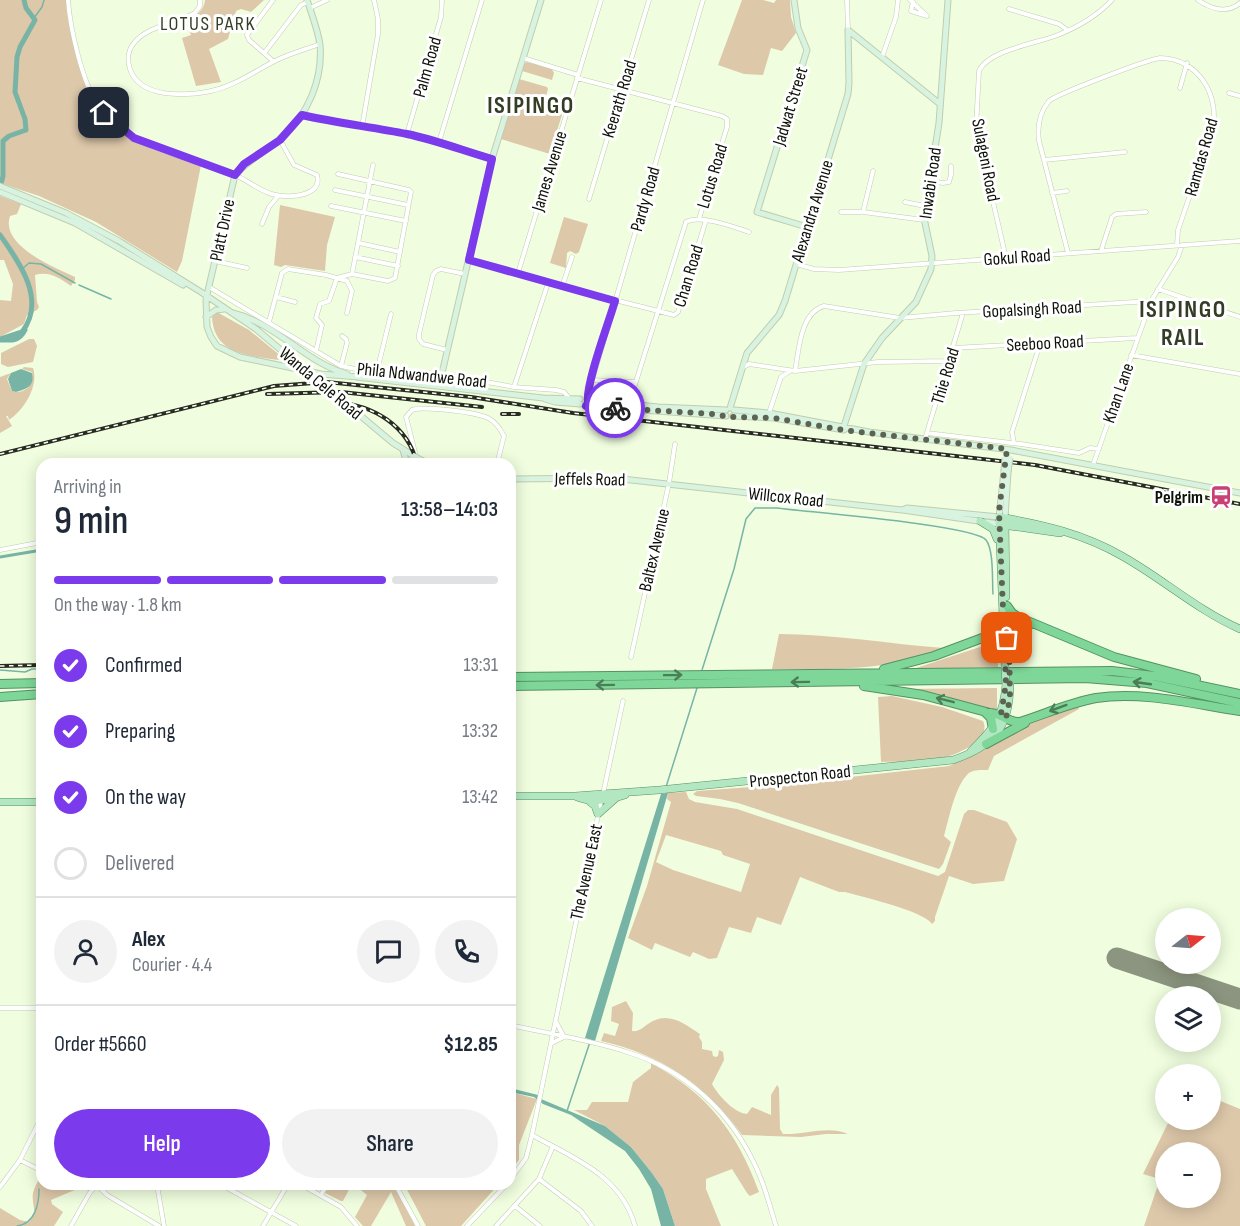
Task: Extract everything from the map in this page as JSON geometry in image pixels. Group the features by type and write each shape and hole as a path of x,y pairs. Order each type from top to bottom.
{"highway":[{"path":"1007,606 1016,616 1114,657 1240,692"},
{"path":"985,637 1007,638 1017,626 1034,624"},
{"path":"860,672 913,662 999,632 1004,626"},
{"path":"516,677 1112,670 1240,692"},
{"path":"0,678 36,678"},
{"path":"516,686 1098,678 1161,686 1240,703"},
{"path":"821,682 825,685 894,689 1004,716 1016,722 1076,703 1117,696 1138,696 1240,711"},
{"path":"0,684 36,683"},
{"path":"0,695 36,693"},
{"path":"985,712 991,718 993,729"},
{"path":"986,744 1036,717"}],"main road":[{"path":"980,521 995,531 999,547"},
{"path":"1002,521 1055,527 1075,534 1121,555 1201,609 1240,629"},
{"name":"Prospecton Road","path":"1002,521 999,547 1004,626 1007,638"},
{"name":"Prospecton Road","path":"602,797 628,792 934,763 953,760 986,744 998,731 1004,716 1008,684 1007,606 1002,521"},
{"name":"Prospecton Road","path":"969,752 1004,716"},
{"path":"575,796 588,800 598,814 617,797 628,792"},
{"path":"516,796 617,797"},
{"path":"588,800 602,797"},
{"path":"0,802 36,802"}],"street":[{"path":"68,0 74,36 87,83 98,106 112,121 134,138 235,175 278,196 308,194 314,191 318,178 314,173 294,165 280,140"},
{"path":"200,0 198,10 193,15 152,31 135,42 131,48 128,60 131,73 147,89 165,93 204,92 231,85 273,61 320,44"},
{"path":"273,0 247,35 249,40 273,61"},
{"path":"296,0 301,5"},
{"path":"265,52 301,5 327,0"},
{"path":"362,127 377,40 378,19 374,0"},
{"name":"Palm Road","path":"407,134 441,17 442,0"},
{"path":"439,142 482,0"},
{"path":"439,386 492,159 541,0"},
{"name":"James Avenue","path":"518,273 601,0"},
{"name":"Keerath Road","path":"588,199 649,0"},
{"name":"Pardy Road","path":"584,401 703,0"},
{"name":"Jadwat Street","path":"794,0 798,28 807,50 757,212 807,227"},
{"name":"Alexandra Avenue","path":"730,412 747,353 779,315 848,94 847,0"},
{"path":"882,57 896,17 898,0"},
{"name":"Inwabi Road","path":"932,263 924,220 939,123 948,0"},
{"name":"Sulageni Road","path":"1006,258 976,128 981,66 993,57 1067,30 1094,16 1112,0"},
{"path":"1198,0 1208,6 1224,10 1229,10 1240,3"},
{"name":"Platt Drive","path":"309,3 320,44 320,64 316,85 302,115 280,140 244,164 235,175 222,221 206,297 206,317 211,337 217,346 226,352 302,370 359,377"},
{"path":"1009,9 1059,24 1067,30"},
{"path":"848,30 940,104"},
{"path":"523,58 673,103"},
{"path":"1068,253 1044,160 1038,127 1043,110 1052,99 1152,60 1164,58 1186,63 1180,88"},
{"name":"Ramdas Road","path":"1131,355 1151,301 1178,257 1178,230 1212,131 1214,114 1212,101 1200,75 1186,63"},
{"path":"1229,93 1240,96"},
{"name":"Lotus Road","path":"659,312 684,225 688,220 699,219 728,123 727,119 722,116 673,103"},
{"path":"302,115 407,134 492,159"},
{"path":"1044,160 1125,152"},
{"path":"351,274 374,165"},
{"path":"929,181 949,182 951,166"},
{"path":"863,212 873,171"},
{"path":"337,278 351,274 388,281 395,278 406,221 409,190 338,174"},
{"name":"Wanda Cele Road","path":"2,190 91,226 233,313 256,329 403,450 409,458"},
{"path":"335,190 408,205"},
{"path":"1052,193 1067,191"},
{"path":"262,224 269,207 278,196"},
{"path":"905,202 925,206"},
{"path":"331,206 406,221"},
{"path":"841,212 863,212 924,220"},
{"path":"1101,251 1112,217 1116,214 1146,212"},
{"path":"699,219 749,232"},
{"name":"Chan Road","path":"659,312 674,315 677,313 706,220"},
{"name":"Gokul Road","path":"795,264 814,269 839,270 1240,241"},
{"path":"358,243 400,252"},
{"path":"355,257 398,266"},
{"path":"562,287 572,257"},
{"path":"469,260 659,312 629,404"},
{"path":"215,261 247,268"},
{"path":"843,428 864,364 918,297 932,263"},
{"path":"269,321 282,273 288,269 347,281 352,291 347,313"},
{"path":"447,350 423,344 419,339 433,275 441,269 466,274"},
{"path":"316,351 322,326 316,316 320,304 329,301 337,278"},
{"path":"514,387 549,283"},
{"name":"Phila Ndwandwe Road","path":"209,286 341,366 377,371 442,374 514,387 556,390 566,397"},
{"path":"1158,289 1240,317"},
{"path":"276,297 296,301"},
{"name":"Gopalsingh Road","path":"793,371 807,320 818,308 832,306 900,318 1151,301"},
{"path":"206,317 216,310 225,309"},
{"name":"Phila Ndwandwe Road","path":"233,313 271,330 320,362 359,377 543,398 566,397 584,401 730,412"},
{"path":"906,313 912,317"},
{"name":"Thie Road","path":"926,436 963,313"},
{"path":"377,371 391,314"},
{"path":"341,366 347,343 342,336"},
{"name":"Seeboo Road","path":"953,348 1137,338"},
{"path":"1014,443 1012,432 1040,344"},
{"path":"873,350 878,362"},
{"path":"747,353 749,364"},
{"name":"Khan Lane","path":"1093,466 1131,355 1240,374"},
{"path":"742,369 749,364 793,371 878,362 949,361"},
{"path":"302,370 320,362"},
{"path":"776,368 781,377"},
{"path":"768,415 781,377 793,371"},
{"path":"591,380 636,382"},
{"name":"Phila Ndwandwe Road","path":"543,398 555,402 584,401 768,415 869,432 1014,443 1079,453 1090,448 1099,449"},
{"path":"421,458 406,417 409,412 416,409 481,416 493,422 504,436 498,458"},
{"path":"848,412 851,428"},
{"name":"Phila Ndwandwe Road","path":"843,428 869,432"},
{"name":"Phila Ndwandwe Road","path":"926,436 1009,449 1240,493"},
{"name":"Baltex Avenue","path":"631,657 669,483 675,444"},
{"name":"Prospecton Road","path":"1002,521 1009,449"},
{"path":"403,450 409,458"},
{"name":"Jeffels Road","path":"516,479 613,478 669,483"},
{"name":"Willcox Road","path":"669,483 980,521 1002,521"},
{"name":"Willcox Road","path":"902,510 907,508 1002,521"},
{"path":"0,550 36,543"},
{"name":"The Avenue East","path":"516,1172 526,1158 544,1083 623,701"},
{"path":"0,1008 36,1008"},
{"path":"556,1020 564,1037"},
{"path":"516,1026 628,1052 656,1063 677,1075 706,1098 730,1125 759,1174 776,1226"},
{"path":"551,1044 564,1037"},
{"path":"0,1187 20,1160 36,1128"},
{"path":"532,1135 581,1160 609,1183 627,1205 635,1226"},
{"path":"496,1226 539,1179 553,1146"},
{"path":"20,1160 36,1168"},
{"path":"539,1179 581,1211 592,1226"},
{"path":"71,1226 93,1190"},
{"path":"102,1190 159,1226"},
{"path":"155,1190 164,1226"},
{"path":"231,1190 296,1226"},
{"path":"263,1226 284,1190"},
{"path":"311,1190 341,1207 357,1226"},
{"path":"321,1195 324,1190"},
{"path":"398,1190 418,1226"},
{"path":"467,1226 501,1190"},
{"path":"515,1206 540,1226"}],"shaded area":[{"path":"0,0 66,0 79,63 98,107 109,122 138,142 201,165 182,261 177,272 96,222 39,196 0,183"},
{"path":"205,0 264,0 251,12 241,9 236,11 228,39 209,49 221,82 196,86 182,38 191,35 188,27 177,30 175,25 198,13"},
{"path":"742,0 763,0 774,3 776,0 790,0 791,17 796,33 782,51 771,48 763,75 744,74 718,65"},
{"path":"527,62 552,69 554,73 552,80 522,71"},
{"path":"519,79 547,87 545,100 540,102 517,96 515,93"},
{"path":"513,98 541,107 550,103 564,108 550,154 501,139"},
{"path":"0,196 21,204 17,214 10,216 9,227 13,237 21,246 43,261 75,277 75,280 71,286 50,275 35,275 39,307 27,315 24,324 0,337 0,300 11,301 13,284 4,260 0,260"},
{"path":"280,205 335,217 327,245 325,271 274,265"},
{"path":"564,217 588,224 579,252 567,253 566,268 550,263"},
{"path":"217,312 249,330 287,361 250,356 228,348 220,340 215,330 212,317"},
{"path":"29,339 34,339 37,346 33,362 8,367 1,364 1,353"},
{"path":"24,367 33,368 32,390 25,404 15,416 9,420 6,416 12,426 0,433 0,377 11,373 7,379 12,391 21,392 28,388 32,381 32,372 22,369"},
{"path":"779,634 944,648 902,661 860,668 772,669"},
{"path":"986,645 997,647 998,667 913,669"},
{"path":"997,688 997,710 901,689"},
{"path":"892,696 942,707 983,721 983,734 972,745 936,760 881,762 878,697"},
{"path":"1078,705 1079,709 994,756 988,770 973,771 966,776 952,805 944,836 951,842 939,869 738,803 693,794 697,791 778,785 949,766 1033,722"},
{"path":"686,792 689,799 695,802 737,809 938,876 945,872 964,814 968,810 1007,822 1017,839 1004,881 973,884 949,876 935,921 932,924 927,919 906,909 839,892 800,877 781,925 757,917 751,933 729,927 717,958 709,959 693,952 690,957 655,943 652,950 628,938 647,886 671,802 667,799 668,793","holes":["666,835 721,851 723,855 750,864 741,892 673,870 656,862"]},
{"path":"626,1001 633,1013 632,1031 639,1030 655,1020 669,1018 682,1022 700,1034 702,1049 712,1051 713,1056 718,1056 719,1050 723,1052 724,1060 712,1084 722,1098 742,1113 747,1114 752,1107 771,1115 771,1095 777,1085 780,1129 783,1134 832,1130 848,1134 801,1137 742,1135 714,1101 681,1074 643,1054 601,1041 604,1033 615,1036 619,1024 611,1021 612,1007"},
{"path":"651,1063 689,1088 718,1117 741,1151 750,1171 759,1192 750,1196 732,1169 706,1179 706,1189 721,1226 675,1226 663,1189 631,1147 605,1126 574,1110 587,1110 592,1102 628,1102 633,1082 651,1068"},
{"path":"516,1094 537,1099 519,1145 519,1160 516,1164"},
{"path":"1221,1101 1240,1109 1240,1226 1144,1226 1155,1194 1155,1208 1221,1208 1221,1142 1159,1142 1165,1130 1221,1130"},
{"path":"1155,1150 1155,1178 1143,1174"},
{"path":"36,1185 36,1190 75,1190 51,1200 52,1204 63,1212 54,1226 0,1226 0,1208 20,1220 29,1222 34,1215"},
{"path":"327,1190 349,1190 343,1201 325,1193"},
{"path":"361,1190 397,1190 415,1226 406,1226 391,1192 371,1226 363,1226 355,1217 367,1195"},
{"path":"407,1190 494,1190 461,1226 426,1226"}],"water":[{"path":"21,369 32,373 31,384 24,390 12,391 8,379 11,373"},
{"path":"668,793 595,1041 585,1038 661,794"},
{"path":"516,1090 538,1095 541,1099 605,1126 631,1147 663,1189 675,1226 661,1226 651,1189 625,1151 571,1115 543,1104 534,1097 516,1093"}],"waterway":[{"path":"0,188 3,176 3,141 9,136 26,130 25,119 15,92 17,57 35,20 26,8 24,0"},
{"path":"34,18 44,0"},
{"path":"0,235 28,282 32,307 29,320 22,332 0,339"},
{"path":"22,269 29,263 41,264 75,283"},
{"path":"79,285 111,299"},
{"path":"0,340 17,338 25,330"},
{"path":"702,670 734,569 746,519 755,508 777,508 922,524 975,534 986,540 989,545 993,594"},
{"path":"0,557 36,551"},
{"path":"0,670 25,672 36,669"},
{"path":"666,787 697,688"},
{"path":"567,1111 590,1042"},
{"path":"17,1226 32,1217 37,1207 39,1190"}],"runway":[{"path":"1117,958 1240,999"}],"railway":[{"path":"0,454 274,386 327,382 471,397 573,413 1035,465 1240,504"},
{"path":"267,394 341,392 482,407"},
{"path":"335,402 363,407 387,420 406,438 415,458"},
{"path":"502,414 519,414"},
{"path":"0,666 36,665"}],"way so far":[{"path":"615,408 729,417 774,418 843,430 1007,449 999,511 1006,684 1001,714 1006,718 1010,698 1009,637 1007,638"}],"place":[{"name":"Pelgrim","path":"1221,497"}],"district":[{"name":"LOTUS PARK","path":"208,23"},
{"name":"ISIPINGO","path":"531,105"},
{"name":"ISIPINGO RAIL","path":"1183,323"}],"route":[{"path":"104,113 134,138 235,175 244,164 280,140 302,115 407,134 492,159 469,260 615,301 591,380 586,406 615,408"}]}
